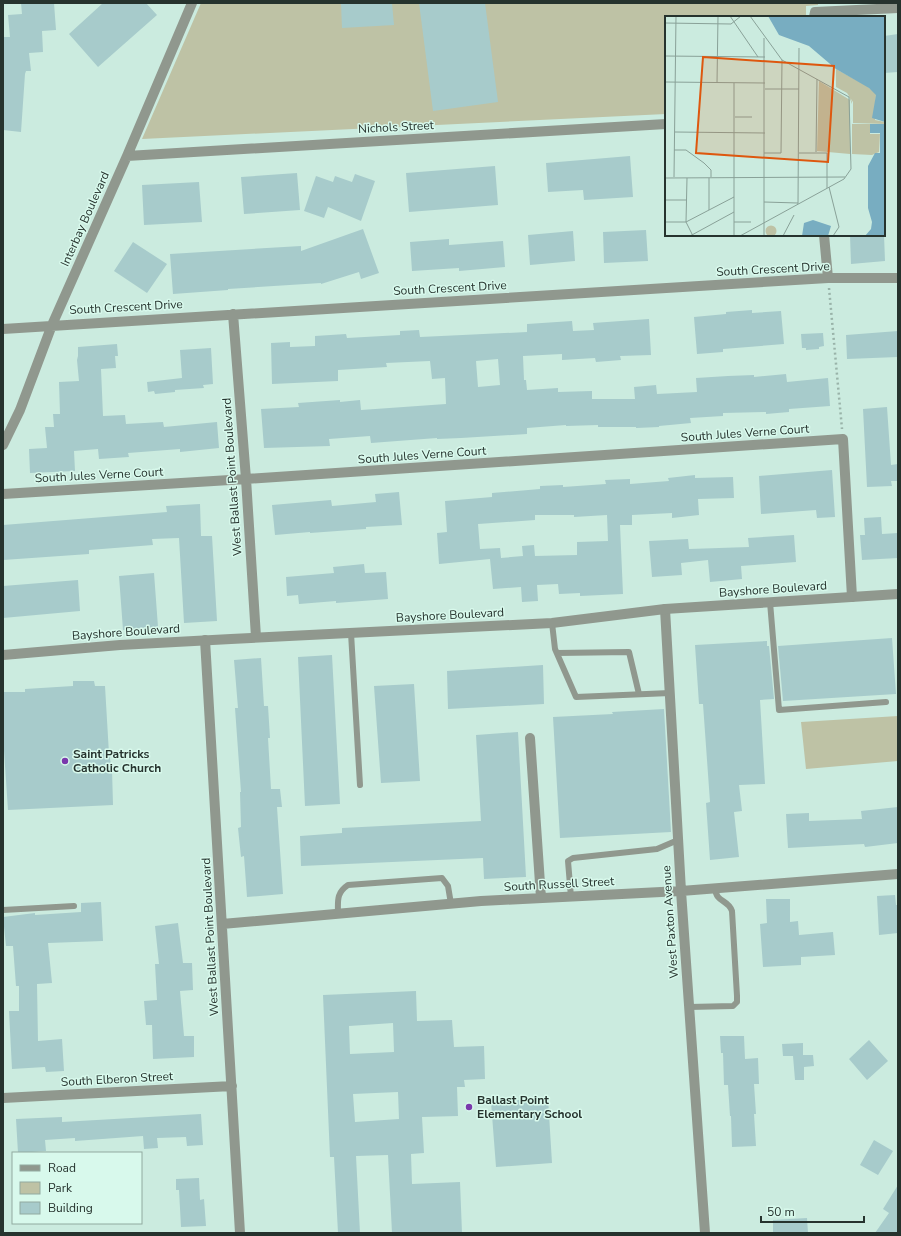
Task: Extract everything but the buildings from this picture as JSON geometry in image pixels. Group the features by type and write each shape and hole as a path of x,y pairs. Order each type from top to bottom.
{"street":[{"name":"Interbay Boulevard","path":"3,445 20,410 52,325 127,156 192,3"},
{"path":"814,15 898,8"},
{"name":"Nichols Street","path":"127,156 665,124"},
{"path":"824,236 828,278"},
{"name":"South Crescent Drive","path":"3,329 828,278 898,278"},
{"name":"West Ballast Point Boulevard","path":"233,314 256,637"},
{"path":"842,439 852,597"},
{"name":"South Jules Verne Court","path":"3,494 246,480 842,439"},
{"name":"Bayshore Boulevard","path":"3,655 120,645 256,637 552,623 665,609 898,594"},
{"name":"West Paxton Avenue","path":"665,609 680,891 705,1233"},
{"name":"West Ballast Point Boulevard","path":"205,640 240,1233"},
{"path":"530,738 541,898"},
{"name":"South Russell Street","path":"222,924 451,904 680,891 898,874"},
{"name":"South Elberon Street","path":"3,1098 232,1086"}],"lane":[{"path":"770,602 778,710 886,702"},
{"path":"552,623 556,653 576,698 670,692"},
{"path":"351,633 360,785"},
{"path":"556,653 629,652 639,694"},
{"path":"571,897 568,862 573,858 657,849 678,840"},
{"path":"338,914 338,895 342,888 348,885 442,878 448,886 451,904"},
{"path":"689,1007 733,1006 736,1002 737,996 732,911 728,904 719,899 715,888"},
{"path":"3,910 74,906"}],"path":[{"path":"828,278 842,439"}],"green space":[{"path":"201,3 818,3 818,5 806,6 806,16 665,16 665,114 142,139"},
{"path":"898,716 898,761 806,769 801,722"}],"place":[{"name":"Saint Patricks Catholic Church","path":"65,761"},
{"name":"Ballast Point Elementary School","path":"469,1107"}]}
